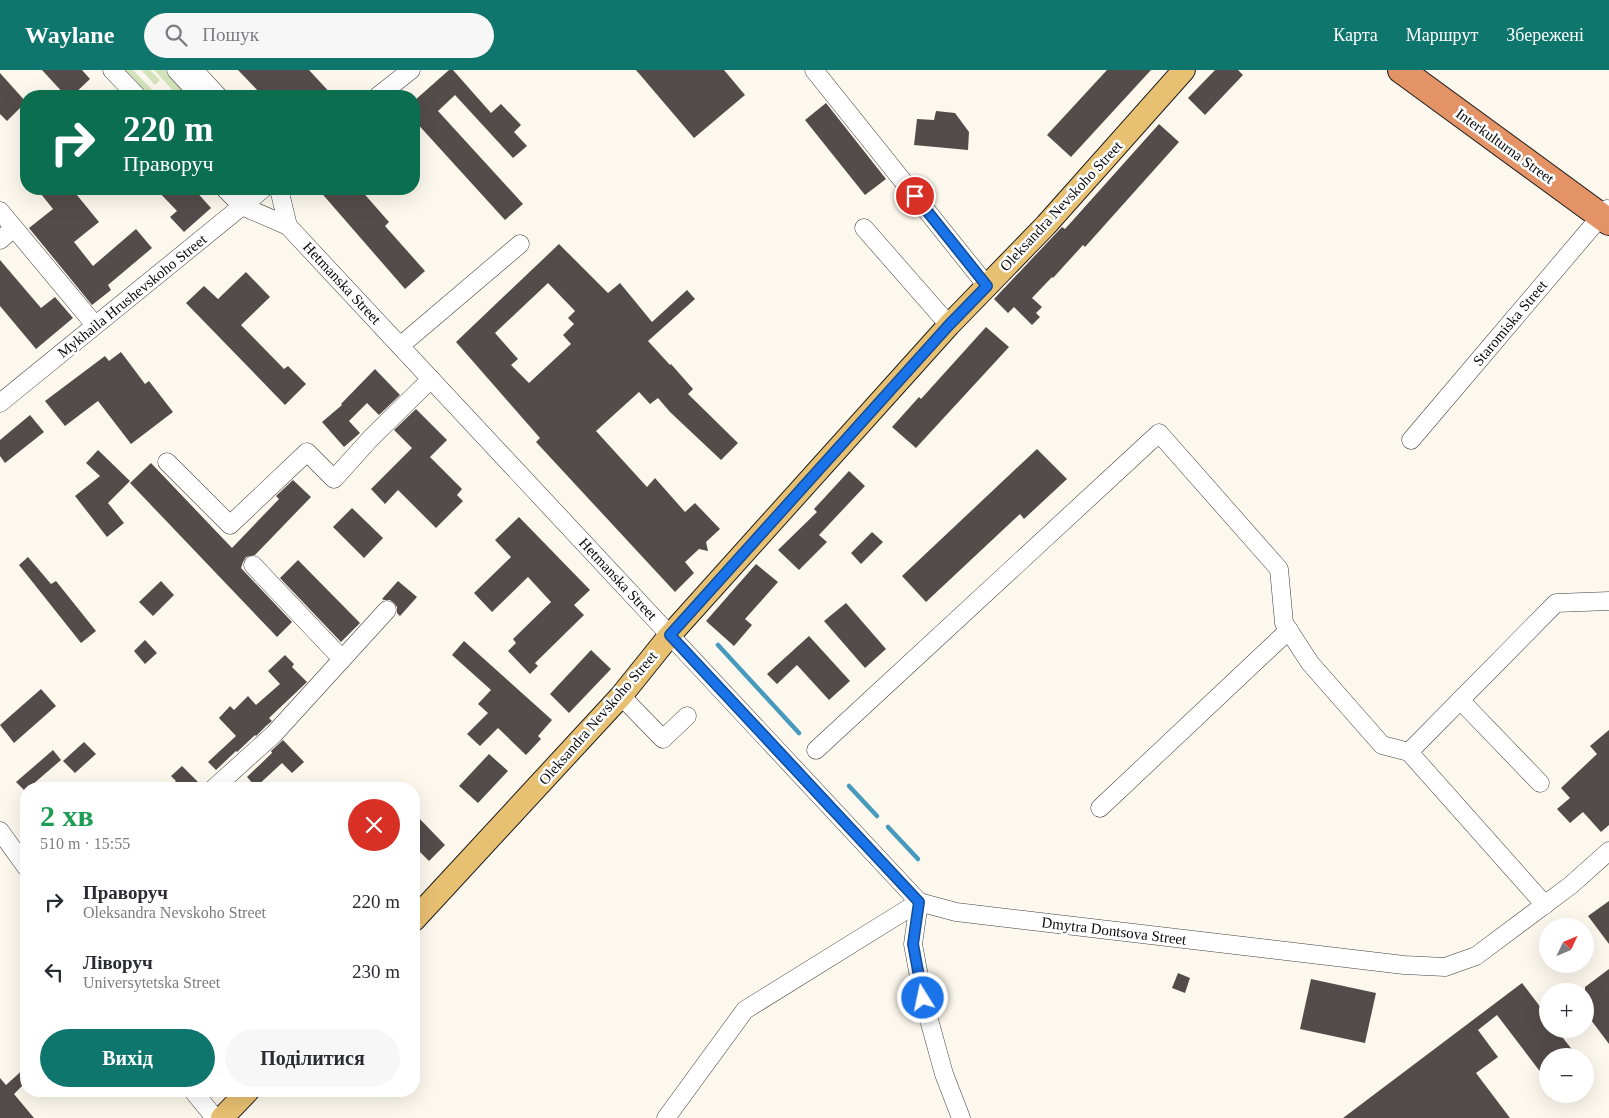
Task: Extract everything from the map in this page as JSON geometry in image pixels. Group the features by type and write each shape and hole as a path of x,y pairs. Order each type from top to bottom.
{"highway":[{"name":"Interkulturna Street","path":"1401,70 1606,215"}],"main road":[{"name":"Oleksandra Nevskoho Street","path":"420,914 621,696 670,635 949,325 1046,224 1184,70"},
{"path":"222,1118 242,1097"}],"street":[{"path":"112,70 131,90"},
{"path":"176,70 194,90"},
{"path":"194,70 212,90"},
{"path":"386,90 411,70"},
{"path":"814,70 987,286"},
{"name":"Hetmanska Street","path":"231,195 242,206 288,226 919,902"},
{"name":"Mykhaila Hrushevskoho Street","path":"0,402 256,195"},
{"name":"Hetmanska Street","path":"280,195 288,226"},
{"path":"0,211 95,325"},
{"name":"Staromiska Street","path":"1412,440 1606,215"},
{"path":"0,240 14,228"},
{"path":"864,228 949,325"},
{"path":"400,346 520,244"},
{"path":"168,462 230,525 307,452 334,479 371,438 431,379"},
{"path":"816,750 1159,432 1279,569 1284,622 1310,663 1382,745 1409,752 1545,904"},
{"path":"253,565 342,659"},
{"path":"1409,752 1556,603 1609,601"},
{"path":"221,782 274,734 387,610"},
{"path":"1100,808 1289,630"},
{"path":"621,696 663,739 687,716"},
{"path":"1460,700 1540,783"},
{"path":"0,831 20,859"},
{"name":"Dmytra Dontsova Street","path":"919,902 956,912 1404,965 1445,966 1476,956 1571,885 1609,851"},
{"path":"666,1118 745,1010 919,902"},
{"path":"919,902 913,944 923,998 944,1074 961,1118"},
{"path":"198,1097 215,1118"}],"green space":[{"path":"124,70 133,70 152,90 143,90"},
{"path":"141,70 150,70 160,80 155,85"},
{"path":"154,70 165,70 183,90 172,90"}],"building":[{"path":"42,70 82,70 90,79 78,90 60,90"},
{"path":"238,70 309,70 327,90 257,90"},
{"path":"449,70 453,70 491,113 501,104 521,125 514,132 527,146 513,158 455,95 438,111 523,204 505,220 420,127 420,96"},
{"path":"636,70 724,70 745,95 694,138"},
{"path":"1107,70 1151,70 1071,157 1047,135"},
{"path":"1215,70 1238,70 1243,75 1205,115 1188,98"},
{"path":"0,73 20,95 20,108 7,121 0,114"},
{"path":"826,103 886,179 865,195 805,120"},
{"path":"936,111 955,113 969,132 968,150 914,145 917,119 934,120"},
{"path":"1159,124 1179,142 1085,247 1083,245 1032,298 1042,307 1036,313 1040,317 1032,325 1014,307 1008,313 994,299 1062,227 1065,229"},
{"path":"42,195 77,195 99,222 74,242 93,266 136,229 152,248 108,285 111,290 92,305 29,228 53,209"},
{"path":"162,195 199,195 211,208 184,232 170,217 177,211"},
{"path":"323,195 365,195 389,222 385,226 425,271 405,289"},
{"path":"559,244 608,293 620,283 652,322 687,290 695,299 648,341 693,389 688,394 738,443 721,460 670,412 658,398 650,404 639,392 596,431 647,487 655,478 685,512 695,503 720,529 706,542 708,551 699,549 685,562 694,573 675,592 536,442 540,438 456,342","holes":["548,283 575,311 568,318 574,324 563,335 571,344 529,383 511,365 518,359 495,333"]},
{"path":"0,260 41,308 55,297 73,318 36,349 0,306"},
{"path":"246,272 270,297 241,325 284,369 288,366 306,384 285,405 186,303 204,286 218,299"},
{"path":"986,327 1009,347 916,448 892,427 919,397 921,399"},
{"path":"121,352 145,384 149,381 173,412 131,444 98,401 65,426 45,401 105,356 109,361"},
{"path":"375,369 400,395 379,415 367,403 349,421 360,433 344,447 322,422 342,405"},
{"path":"416,409 447,440 430,457 462,489 457,495 463,501 436,528 398,490 385,504 371,489 412,448 394,430"},
{"path":"30,415 44,432 5,463 0,456 0,440"},
{"path":"1037,449 1067,479 1024,519 1020,514 926,602 902,576"},
{"path":"98,450 130,481 108,503 124,523 107,537 75,496 100,476 86,463"},
{"path":"151,463 232,548 279,499 276,496 293,480 311,497 255,555 246,557 241,568 292,622 277,637 130,483"},
{"path":"849,471 865,486 819,535 827,542 799,570 778,550 817,512 814,509"},
{"path":"352,508 383,538 364,558 333,527"},
{"path":"519,517 590,590 574,605 584,615 535,663 538,666 530,674 508,651 516,643 513,639 551,602 528,577 492,612 474,593 511,557 495,540"},
{"path":"872,532 883,542 861,564 851,553"},
{"path":"28,557 51,584 56,581 96,631 81,643 19,565"},
{"path":"298,560 360,623 341,642 280,578"},
{"path":"756,564 778,582 745,619 752,625 734,646 706,621"},
{"path":"161,581 174,595 153,616 139,602"},
{"path":"398,581 417,597 400,616 394,603 390,600 382,599"},
{"path":"846,603 886,649 865,668 824,621"},
{"path":"809,636 850,681 829,700 797,665 777,684 767,674"},
{"path":"145,640 157,653 145,664 134,651"},
{"path":"464,641 552,720 538,736 541,739 526,755 498,728 480,746 467,734 488,713 478,704 491,690 452,655"},
{"path":"591,650 611,669 569,713 550,694"},
{"path":"285,655 294,664 292,667 307,682 269,718 272,721 216,770 208,762 236,736 219,718 230,706 234,710 248,696 256,705 280,684 268,671"},
{"path":"41,689 56,706 14,743 0,725"},
{"path":"1609,730 1609,825 1601,832 1583,812 1570,823 1557,809 1570,798 1561,788 1597,754 1590,746"},
{"path":"283,740 304,762 292,773 282,763 261,782 252,782 247,777 272,753 271,751"},
{"path":"84,742 96,754 75,773 63,761"},
{"path":"53,750 61,760 35,782 20,782 20,786 16,782"},
{"path":"489,754 508,771 478,803 459,786"},
{"path":"182,766 198,782 175,782 171,776"},
{"path":"420,819 445,845 429,861 420,852"},
{"path":"1609,901 1609,944 1594,924 1594,918 1588,916"},
{"path":"1609,969 1609,1044 1594,1024 1594,983 1590,983"},
{"path":"1178,973 1190,978 1185,993 1172,988"},
{"path":"1311,979 1376,993 1365,1043 1300,1029"},
{"path":"1522,983 1539,1005 1539,1038 1563,1038 1571,1048 1539,1048 1539,1070 1497,1015 1478,1030 1498,1057 1476,1073 1510,1118 1343,1118"},
{"path":"20,1072 20,1088 14,1094 34,1118 0,1118 0,1078 6,1085"}],"waterway":[{"path":"718,645 799,733"},
{"path":"849,786 877,816"},
{"path":"888,827 918,859"}],"route":[{"path":"915,196 987,286 949,325 670,635 919,902 913,944 923,998"}]}
